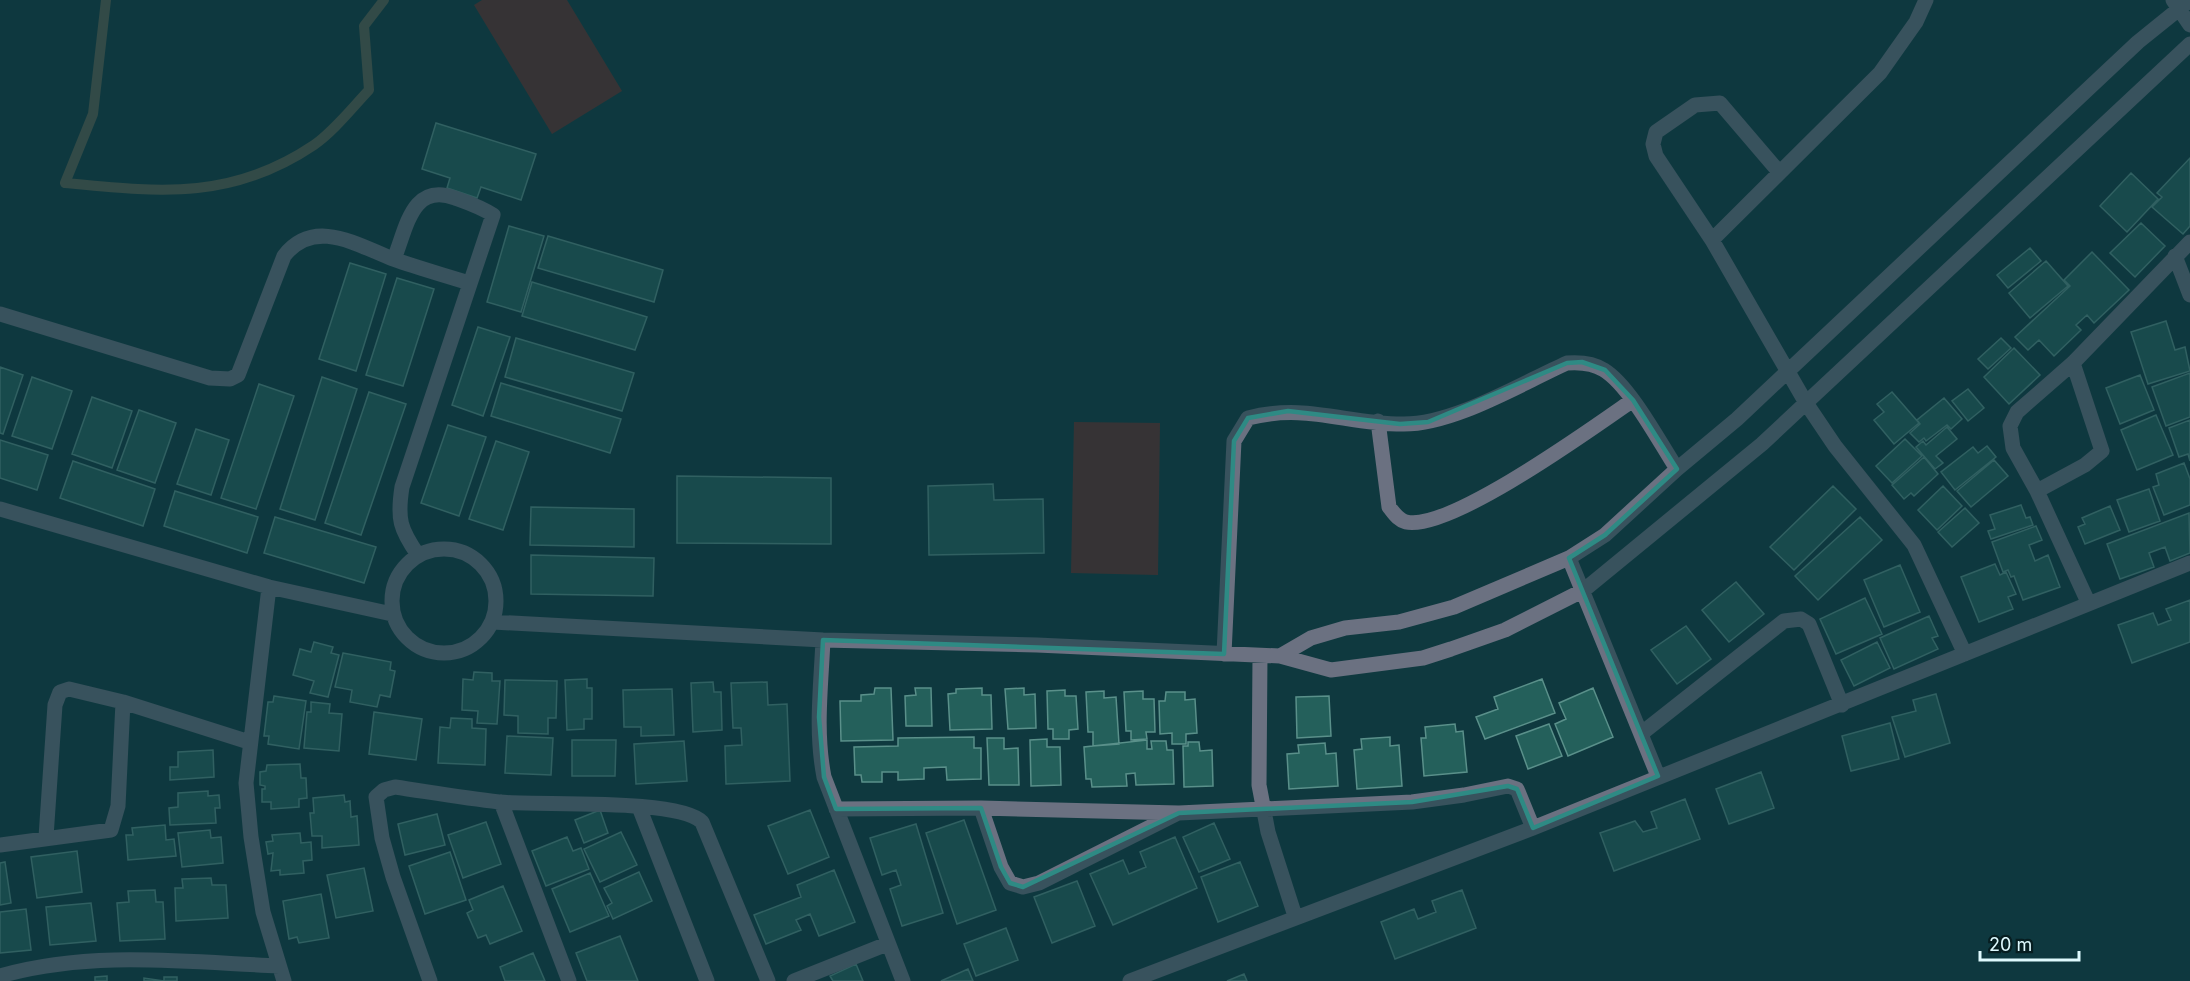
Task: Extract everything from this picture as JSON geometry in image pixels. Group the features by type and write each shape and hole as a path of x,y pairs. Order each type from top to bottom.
{"street":[{"path":"1712,240 1880,73 1911,30 1926,0"},
{"path":"1280,656 1311,638 1345,628 1399,622 1444,610 1569,558 1605,535 1789,371 2181,3 2190,25"},
{"path":"493,622 824,640 1037,645 1280,656 1331,670 1423,658 1505,630 1584,590 1762,444 2190,44"},
{"path":"1779,172 1720,102 1695,105 1656,132 1653,144 1656,156 1712,240 1806,403 1835,446 1914,545 1965,654"},
{"path":"394,259 421,198 429,194 442,193 483,208 493,215 402,487 398,511 402,532 418,555"},
{"path":"0,314 210,378 230,380 238,375 284,256 291,247 311,236 338,236 394,259 469,283"},
{"path":"2088,602 2037,491 2013,448 2010,426 2017,412 2073,363 2190,242"},
{"path":"2175,256 2190,295"},
{"path":"1224,654 1234,441 1239,428 1248,418 1288,411 1400,424 1428,422 1462,411 1567,363 1582,362 1605,370 1633,400 1677,469"},
{"path":"2037,491 2085,465 2102,451 2073,363"},
{"path":"1377,421 1389,507 1397,518 1407,523 1426,520 1462,508 1493,491 1633,400"},
{"path":"0,509 269,587 392,615"},
{"path":"432,550 460,551 484,567 496,593 497,608 493,622 485,634 461,651 432,653 408,639 392,615 391,597 395,581 405,566 418,555 432,550"},
{"path":"1569,558 1658,776"},
{"path":"1130,981 1295,916 1533,828 1658,776 1842,705 2088,602 2190,563"},
{"path":"269,587 246,783 251,837 263,912 284,981"},
{"path":"1642,733 1784,621 1801,619 1809,624 1842,705"},
{"path":"824,640 819,754 836,809 903,981"},
{"path":"1260,656 1259,785 1263,808 1295,916"},
{"path":"46,837 55,705 60,692 69,689 123,702 249,742"},
{"path":"0,845 111,830 118,806 123,702"},
{"path":"836,809 981,808 1179,813 1412,802 1508,786 1517,789 1533,828"},
{"path":"430,981 382,838 376,797 384,790 395,787 501,802 639,807 695,814 702,822 768,981"},
{"path":"501,802 569,981"},
{"path":"639,807 707,981"},
{"path":"981,808 1001,867 1010,883 1023,886 1039,883 1179,813"},
{"path":"794,981 888,944"},
{"path":"0,976 38,966 112,959 279,966"}],"highlighted area":[{"path":"1582,362 1605,370 1633,400 1677,469 1605,535 1569,558 1658,776 1533,828 1517,789 1508,786 1412,802 1179,813 1023,887 1010,883 1001,867 981,808 836,809 824,777 819,717 823,640 1224,654 1234,441 1248,418 1288,411 1400,424 1428,422 1567,363"}],"shaded area":[{"path":"482,0 567,0 622,91 552,134 474,5"},
{"path":"1074,422 1160,423 1158,575 1071,573"}],"building":[{"path":"436,123 536,154 521,200 481,187 477,198 447,188 450,178 422,169"},
{"path":"2190,158 2190,226 2183,234 2152,207 2162,197 2157,193"},
{"path":"2131,173 2158,199 2127,232 2100,206"},
{"path":"2141,223 2165,246 2135,277 2110,253"},
{"path":"509,226 544,236 521,312 487,302"},
{"path":"548,236 663,270 654,302 538,268"},
{"path":"2030,248 2041,261 2008,288 1997,275"},
{"path":"2092,252 2129,290 2094,323 2087,315 2076,325 2081,330 2054,356 2039,340 2028,350 2015,337 2070,286 2064,280"},
{"path":"2046,261 2068,286 2030,318 2009,293"},
{"path":"350,263 386,274 356,371 319,359"},
{"path":"397,278 434,289 403,386 366,375"},
{"path":"532,282 647,317 635,350 522,316"},
{"path":"2166,321 2175,350 2185,347 2190,371 2148,384 2131,332"},
{"path":"478,327 510,337 483,416 452,405"},
{"path":"516,338 634,373 622,411 505,377"},
{"path":"2001,338 2011,348 1988,369 1978,359"},
{"path":"2014,348 2040,375 2009,404 1984,377"},
{"path":"0,367 23,375 3,434 0,433"},
{"path":"2190,373 2190,417 2166,426 2152,387"},
{"path":"2140,375 2154,410 2120,424 2106,388"},
{"path":"32,377 72,391 52,449 12,436"},
{"path":"322,377 357,389 315,520 280,509"},
{"path":"501,383 621,419 610,453 491,416"},
{"path":"259,384 294,396 256,509 221,498"},
{"path":"1968,389 1984,408 1968,421 1952,401"},
{"path":"369,392 406,404 361,535 325,523"},
{"path":"1892,392 1919,423 1894,444 1874,420 1884,412 1877,404"},
{"path":"92,397 132,411 112,468 72,454"},
{"path":"1944,398 1962,419 1951,429 1947,425 1926,441 1924,438 1919,442 1910,433 1920,424 1917,420"},
{"path":"139,410 176,423 155,483 117,470"},
{"path":"2156,415 2173,455 2137,470 2121,430"},
{"path":"2190,420 2190,461 2188,454 2179,457 2169,428"},
{"path":"448,425 486,437 459,516 421,503"},
{"path":"1947,427 1957,439 1936,456 1943,463 1935,469 1916,447 1923,441 1926,445"},
{"path":"196,429 229,440 211,495 177,484"},
{"path":"1905,439 1922,456 1892,483 1876,466"},
{"path":"0,440 48,455 37,490 0,478"},
{"path":"496,441 529,452 503,530 469,519"},
{"path":"1987,446 1996,457 1955,490 1941,472 1973,447 1978,453"},
{"path":"1924,457 1938,474 1914,496 1911,493 1904,499 1892,485"},
{"path":"1994,460 2008,476 1971,507 1957,491"},
{"path":"73,461 155,489 143,526 60,498"},
{"path":"2184,463 2190,479 2190,505 2164,515 2153,487 2159,485 2156,474"},
{"path":"677,476 831,478 831,544 677,543"},
{"path":"993,484 994,500 1043,499 1044,553 929,555 928,486"},
{"path":"1833,486 1856,509 1794,570 1770,547"},
{"path":"1943,486 1962,506 1937,530 1918,510"},
{"path":"2149,489 2160,521 2129,532 2117,500"},
{"path":"175,491 258,517 247,553 164,526"},
{"path":"2021,505 2026,518 2030,517 2033,525 1991,539 1988,531 1995,529 1990,515"},
{"path":"2110,506 2120,530 2085,544 2078,527 2085,524 2082,518"},
{"path":"531,507 634,509 634,547 530,545"},
{"path":"1965,508 1979,523 1952,547 1938,532"},
{"path":"2189,513 2190,553 2170,561 2165,547 2149,553 2154,567 2120,579 2107,544"},
{"path":"275,517 376,547 364,583 264,553"},
{"path":"1860,517 1882,540 1818,600 1795,576"},
{"path":"2036,526 2042,540 2029,545 2035,561 2048,555 2060,587 2023,600 2014,576 2011,577 2008,570 2003,572 1992,542"},
{"path":"531,555 654,558 653,596 531,594"},
{"path":"1995,564 2000,575 2006,572 2016,594 2008,597 2013,609 1979,622 1961,577"},
{"path":"1900,565 1920,612 1884,627 1864,580"},
{"path":"1736,582 1764,614 1729,642 1702,610"},
{"path":"1865,598 1882,634 1836,654 1820,619"},
{"path":"2190,600 2190,642 2132,663 2118,625 2153,613 2158,625 2171,620 2166,609"},
{"path":"1929,616 1938,636 1932,638 1938,649 1894,669 1880,638"},
{"path":"1686,626 1711,659 1677,684 1651,650"},
{"path":"314,642 333,647 331,653 339,655 328,697 310,693 314,681 293,675 300,649 311,652"},
{"path":"1877,642 1890,668 1854,686 1841,660"},
{"path":"343,653 391,662 390,670 395,671 390,697 380,695 377,707 350,702 352,690 335,687"},
{"path":"474,672 492,673 492,681 500,681 497,724 477,723 478,711 462,710 463,679 473,680"},
{"path":"587,679 587,688 592,688 592,719 584,719 584,729 567,730 565,680"},
{"path":"1542,679 1555,713 1485,739 1476,717 1498,709 1494,697"},
{"path":"505,680 557,681 556,718 548,718 548,734 518,733 518,716 504,715"},
{"path":"713,682 714,692 721,692 722,730 693,732 691,683"},
{"path":"767,682 768,705 787,704 790,781 726,784 725,746 742,745 741,728 733,728 731,683"},
{"path":"875,688 891,688 893,740 841,741 840,701 861,701 861,695 874,694"},
{"path":"915,688 931,688 932,726 906,726 905,696 916,695"},
{"path":"982,688 982,695 991,695 992,729 950,730 948,694 956,693 956,689"},
{"path":"1024,688 1024,695 1035,694 1036,728 1008,729 1005,689"},
{"path":"1593,688 1613,737 1568,756 1555,724 1566,719 1559,703"},
{"path":"672,689 674,735 641,736 641,727 624,727 623,690"},
{"path":"1065,690 1065,696 1076,696 1078,729 1069,730 1069,739 1053,739 1053,729 1048,729 1047,691"},
{"path":"1104,691 1104,698 1116,697 1119,744 1093,746 1093,732 1088,732 1086,692"},
{"path":"1143,691 1143,699 1154,699 1155,732 1146,732 1147,739 1131,740 1131,731 1126,731 1124,692"},
{"path":"1166,692 1185,692 1185,700 1195,699 1197,733 1186,734 1186,744 1172,744 1172,733 1160,734 1159,701 1165,701"},
{"path":"1936,694 1950,743 1905,757 1892,717 1916,711 1913,700"},
{"path":"274,696 306,701 299,749 268,744 269,736 264,736 268,702 273,702"},
{"path":"1329,696 1331,736 1297,738 1296,697"},
{"path":"311,702 330,704 329,713 342,714 339,751 304,748 307,712 311,712"},
{"path":"374,712 422,719 416,760 369,754"},
{"path":"451,718 472,719 472,728 486,729 485,765 438,763 440,727 450,728"},
{"path":"1890,723 1899,759 1851,771 1842,736"},
{"path":"1455,724 1456,732 1463,731 1467,772 1424,776 1421,738 1426,738 1425,727"},
{"path":"1549,724 1562,756 1528,769 1516,736"},
{"path":"507,736 553,738 551,775 505,773"},
{"path":"974,737 974,748 981,748 981,779 947,780 946,767 924,768 924,779 898,780 898,772 882,772 882,782 862,782 861,775 855,775 854,747 898,746 898,738"},
{"path":"1390,737 1390,746 1399,745 1402,786 1357,789 1354,750 1362,749 1361,739"},
{"path":"987,738 1004,738 1004,749 1018,748 1019,785 989,785"},
{"path":"1047,739 1047,747 1060,747 1061,785 1031,786 1030,740"},
{"path":"572,740 616,740 615,776 572,776"},
{"path":"1147,740 1147,749 1152,749 1151,741 1166,741 1167,750 1173,750 1174,784 1136,785 1135,773 1126,774 1127,786 1092,787 1091,779 1086,779 1084,747"},
{"path":"684,741 687,781 636,784 634,744"},
{"path":"1188,742 1199,742 1200,751 1212,750 1213,786 1184,787 1183,746 1188,746"},
{"path":"1325,743 1326,754 1336,753 1338,786 1289,789 1287,754 1299,753 1298,745"},
{"path":"213,750 214,777 170,780 170,767 178,767 178,752"},
{"path":"300,764 301,778 306,778 307,798 299,799 299,807 271,809 271,802 262,802 262,789 265,789 265,786 260,785 260,772 266,771 267,765"},
{"path":"1761,772 1774,808 1729,824 1716,789"},
{"path":"208,791 208,796 219,795 220,808 215,808 216,823 170,825 169,808 178,807 178,793"},
{"path":"344,795 345,802 350,801 351,817 357,816 359,845 322,848 322,836 312,836 310,813 314,813 313,798"},
{"path":"1685,799 1700,839 1614,871 1600,833 1635,821 1643,832 1657,828 1651,812"},
{"path":"600,810 608,833 584,843 575,820"},
{"path":"810,810 829,857 788,874 768,826"},
{"path":"437,814 445,845 405,855 398,824"},
{"path":"964,820 996,910 957,924 926,833"},
{"path":"486,822 501,864 463,878 448,835"},
{"path":"1214,823 1230,859 1199,872 1183,837"},
{"path":"916,824 943,913 902,926 890,889 901,885 896,870 882,875 870,838"},
{"path":"165,825 166,840 174,839 176,856 128,860 126,835 133,835 132,828"},
{"path":"210,830 211,838 221,837 223,863 182,867 178,833"},
{"path":"621,832 637,865 600,882 584,849"},
{"path":"300,833 301,843 311,842 312,860 303,861 304,873 280,875 280,870 271,871 273,853 268,854 266,842 273,841 272,835"},
{"path":"567,837 573,851 581,848 589,869 546,886 532,851"},
{"path":"1175,837 1197,888 1113,925 1090,874 1123,860 1129,874 1146,867 1140,852"},
{"path":"77,851 82,892 37,898 31,857"},
{"path":"450,852 466,900 425,914 409,866"},
{"path":"5,862 11,903 0,905 0,863"},
{"path":"1240,862 1258,906 1218,922 1201,877"},
{"path":"364,868 373,911 336,918 327,875"},
{"path":"834,870 855,922 819,936 810,914 796,920 801,930 766,944 754,915 801,897 797,885"},
{"path":"639,872 652,901 613,919 607,906 612,903 604,888"},
{"path":"590,873 609,916 570,932 552,889"},
{"path":"211,878 212,885 226,885 228,918 176,921 175,888 183,888 182,879"},
{"path":"1077,881 1095,926 1052,943 1034,897"},
{"path":"503,886 522,931 490,944 486,935 478,938 467,913 473,910 469,900"},
{"path":"155,890 156,902 163,902 165,939 120,941 117,903 129,902 128,891"},
{"path":"1462,890 1476,928 1395,959 1381,922 1414,909 1418,919 1436,912 1432,901"},
{"path":"321,894 329,938 299,943 297,937 289,939 283,901"},
{"path":"91,903 96,941 50,945 46,907"},
{"path":"26,909 31,950 0,953 0,912"},
{"path":"1006,928 1018,960 976,976 964,944"},
{"path":"620,936 638,981 587,981 576,953"},
{"path":"533,953 545,981 505,981 500,967"},
{"path":"856,964 863,981 833,981 830,976"},
{"path":"968,969 973,981 941,981"},
{"path":"1244,974 1247,981 1227,981"},
{"path":"107,976 107,981 95,981 95,977"},
{"path":"164,977 177,977 177,981 164,981"},
{"path":"144,978 164,981 144,981"}],"waterway":[{"path":"106,0 93,114 65,183 163,190 224,184 253,176 283,163 321,139 369,90 364,26 384,0"}]}
